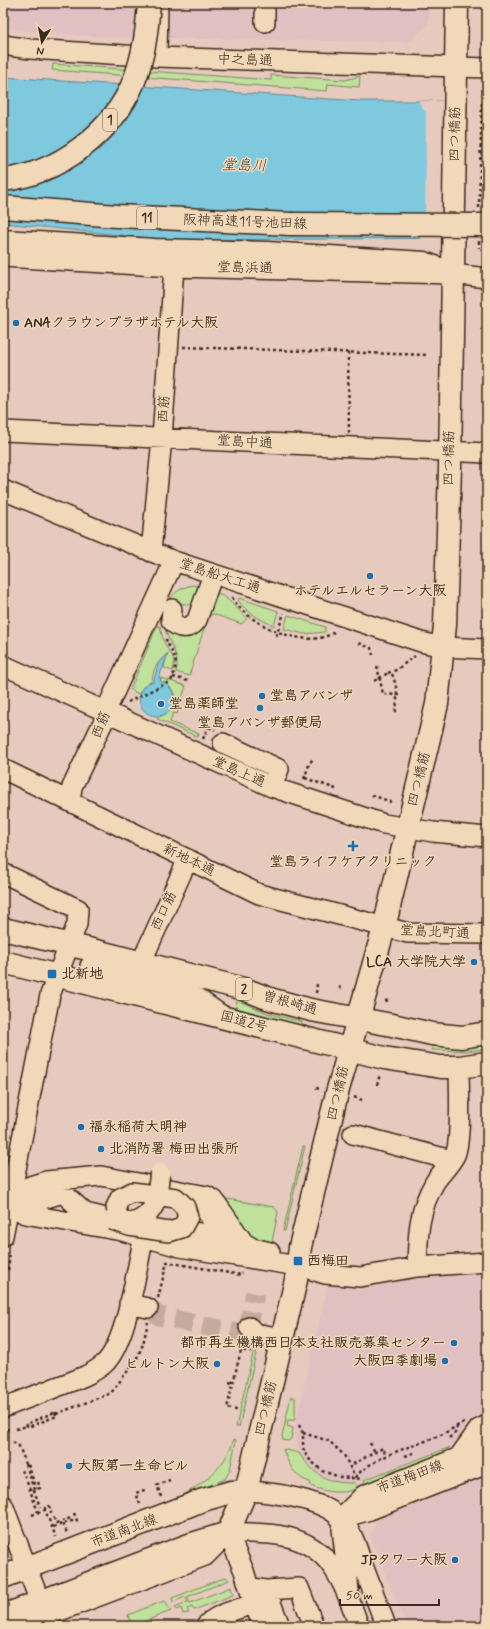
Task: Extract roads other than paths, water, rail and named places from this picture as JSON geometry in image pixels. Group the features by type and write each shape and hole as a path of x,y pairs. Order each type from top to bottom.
{"main road":[{"name":"1","path":"3,180 31,174 52,166 70,156 87,144 114,115 133,82 140,64 145,44 149,3"},
{"name":"四つ橋筋","path":"228,1533 246,1491 296,1280 300,1247 348,1050 384,928 437,704 443,647 450,452 456,3"},
{"name":"阪神高速11号池田線","path":"3,207 116,216 227,222 482,226"},
{"path":"3,241 107,248 343,257 424,263 452,274"},
{"name":"曽根崎通","path":"3,929 69,944 244,989 270,999 312,1010 432,1034 462,1037 487,1033"},
{"name":"国道2号","path":"3,962 223,1016 348,1050 384,1058 424,1065 459,1067 487,1063"},
{"name":"市道南北線","path":"3,1577 203,1500 231,1492 246,1491"},
{"path":"3,1616 189,1545 228,1533"}],"street":[{"path":"141,3 148,56"},
{"path":"148,56 158,3"},
{"path":"265,3 265,22"},
{"name":"中之島通","path":"3,45 30,49 148,56 487,68"},
{"name":"堂島浜通","path":"3,256 174,267 452,274 487,278"},
{"name":"西筋","path":"152,552 174,267"},
{"name":"堂島中通","path":"3,431 487,453"},
{"name":"堂島船大工通","path":"3,490 174,561 213,574 420,642 443,647 487,649"},
{"name":"西筋","path":"70,802 72,787 108,712 109,704 174,561"},
{"path":"172,609 171,620 176,625 186,628 194,624 197,620 213,574"},
{"name":"堂島上通","path":"3,665 272,787 384,824 432,832 487,837"},
{"path":"219,737 279,769 272,787"},
{"name":"新地本通","path":"3,770 259,894 384,928"},
{"name":"西口筋","path":"141,963 188,859"},
{"path":"3,873 78,909 77,924 50,995 23,1181 6,1203 3,1236"},
{"name":"堂島北町通","path":"384,928 408,933 487,934"},
{"path":"90,966 168,986 197,998 223,1016"},
{"path":"417,1267 419,1220 426,1197 455,1154 458,1134 459,1067"},
{"path":"353,1134 451,1160"},
{"path":"63,1193 85,1213 129,1226 169,1232 182,1228 188,1217 185,1207 176,1198 168,1197 161,1196 154,1195 146,1194 132,1192 120,1198 116,1207 118,1217 126,1222 134,1222 143,1218 154,1205 155,1198 157,1191 163,1174 167,1196 170,1199 174,1203 183,1209 184,1217 179,1225 169,1229 142,1224 126,1219 121,1215 120,1207 123,1200 133,1195 154,1198 168,1199 175,1200 199,1205 204,1208 214,1251"},
{"path":"23,1181 46,1181 101,1176 207,1196 214,1200 244,1243 253,1248 275,1253 298,1266"},
{"path":"6,1203 27,1204 63,1193 73,1188 86,1186 118,1192"},
{"path":"6,1203 25,1214 144,1237 180,1246 298,1266 324,1274 360,1277 417,1267 487,1262"},
{"path":"185,1231 214,1251"},
{"path":"3,1408 80,1378 95,1370 105,1362 114,1350 122,1332 144,1237"},
{"path":"129,1304 151,1310"},
{"path":"251,1337 282,1338"},
{"path":"458,1458 479,1429 487,1425"},
{"name":"市道梅田線","path":"341,1518 364,1495 487,1446"},
{"name":"市道梅田線","path":"341,1518 370,1510 487,1464"},
{"path":"246,1491 278,1494 311,1502 327,1509 341,1518 356,1547 386,1626"},
{"path":"3,1505 40,1602"},
{"path":"341,1518 350,1601"},
{"path":"228,1533 244,1571 256,1594 280,1626"},
{"path":"20,1626 205,1556 228,1533 267,1533 284,1535 301,1540 312,1547 324,1557 333,1568 350,1601 359,1626"},
{"path":"206,1626 217,1616 256,1594 299,1588 314,1626"},
{"path":"256,1594 260,1625"}],"water":[{"name":"堂島川","path":"3,77 360,101 487,101 487,238 168,240 3,223"},
{"path":"168,653 159,678 161,678 160,681 167,685 171,690 174,695 174,702 169,712 156,716 144,711 139,700 142,689 146,685 152,682 153,683 158,665"}],"tunnel":[{"path":"252,1330 250,1317 255,1293"},
{"path":"148,1308 159,1316 247,1335"}],"place":[{"name":"ANAクラウンプラザホテル大阪","path":"16,323"},
{"name":"ホテルエルセラーン大阪","path":"370,576"},
{"name":"堂島アバンザ","path":"262,696"},
{"name":"堂島薬師堂","path":"161,704"},
{"name":"堂島アバンザ郵便局","path":"260,708"},
{"name":"堂島ライフケアクリニック","path":"353,846"},
{"name":"LCA 大学院大学","path":"474,962"},
{"name":"北新地","path":"52,974"},
{"name":"福永稲荷大明神","path":"81,1127"},
{"name":"北消防署 梅田出張所","path":"101,1149"},
{"name":"西梅田","path":"298,1261"},
{"name":"都市再生機構西日本支社販売募集センター","path":"454,1343"},
{"name":"大阪四季劇場","path":"445,1361"},
{"name":"ヒルトン大阪","path":"217,1364"},
{"name":"大阪第一生命ビル","path":"69,1466"},
{"name":"JPタワー大阪","path":"455,1560"}]}
